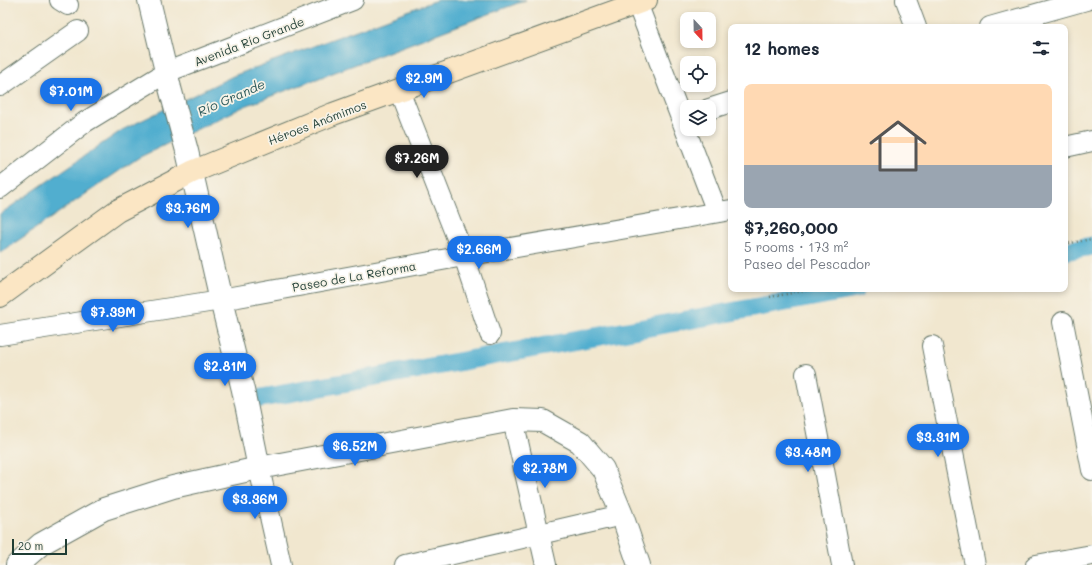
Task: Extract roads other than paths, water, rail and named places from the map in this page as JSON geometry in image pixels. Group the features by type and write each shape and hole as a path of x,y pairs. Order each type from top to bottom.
{"main road":[{"name":"Héroes Anómimos","path":"0,296 190,161 333,114 641,2"}],"street":[{"path":"149,0 190,161 243,390 281,565"},
{"name":"Avenida Río Grande","path":"0,188 85,122 169,80 353,0"},
{"path":"906,0 915,24"},
{"path":"1001,24 1086,0"},
{"path":"641,2 680,105"},
{"path":"0,86 78,31"},
{"path":"399,90 464,256 490,334"},
{"path":"716,107 728,103"},
{"path":"692,136 724,211"},
{"path":"1068,146 1092,141"},
{"name":"Paseo de La Reforma","path":"0,335 221,300 724,211"},
{"path":"1063,322 1092,470"},
{"path":"932,346 975,565"},
{"path":"806,374 842,565"},
{"path":"513,420 546,565"},
{"path":"17,565 41,544 104,509 173,487 259,468 513,420 544,421 580,442 603,469 622,515 639,565"},
{"path":"405,565 622,515"},
{"path":"1036,565 1092,555"}],"water":[{"name":"Río Grande","path":"437,0 526,0 245,106 138,158 0,253 0,214 122,130 233,76"}],"waterway":[{"path":"1068,250 1092,246"},
{"path":"256,399 840,292"}]}
